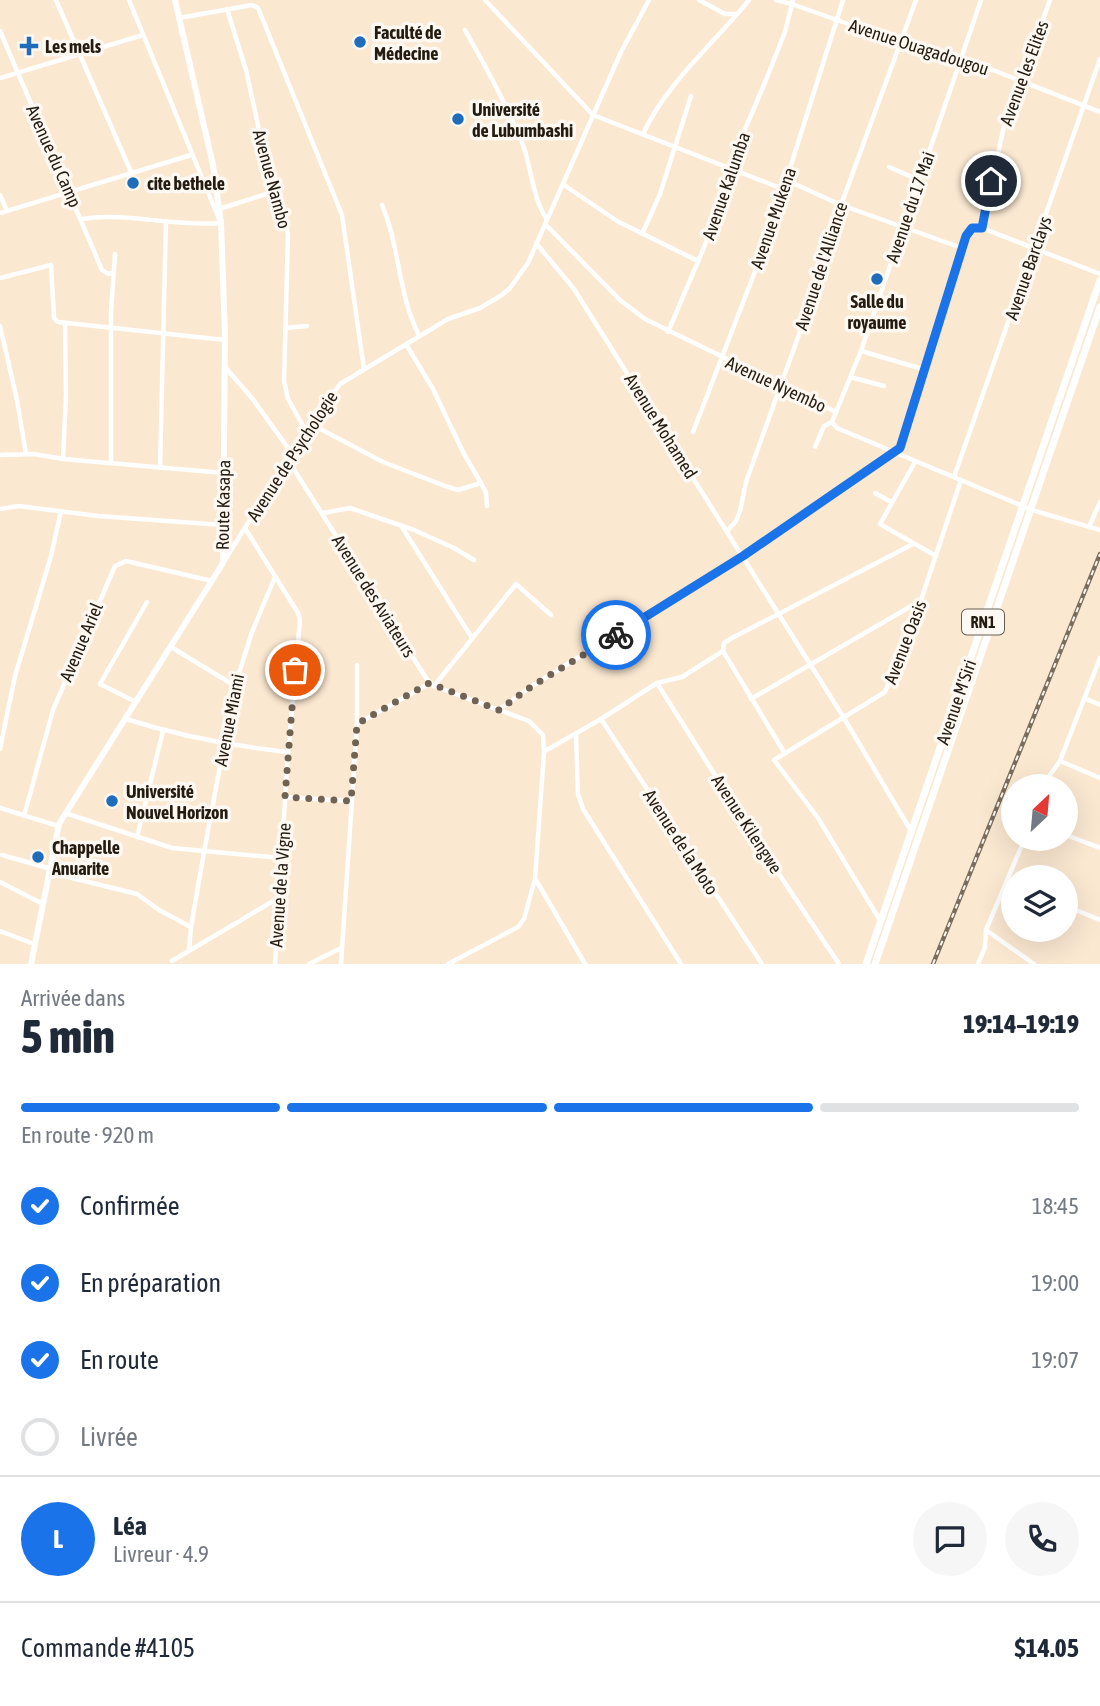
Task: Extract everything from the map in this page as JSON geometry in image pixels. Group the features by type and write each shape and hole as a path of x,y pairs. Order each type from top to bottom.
{"highway":[{"name":"Avenue M'Siri","path":"866,964 877,947 952,733 1028,508 1100,280"},
{"name":"Avenue M'Siri","path":"874,964 881,922 911,831 1100,307"}],"main road":[{"name":"Route Kasapa","path":"30,964 48,870 58,826 64,813 223,563 225,340 221,223 213,165 175,0"}],"street":[{"path":"56,0 132,174"},
{"path":"129,0 221,223"},
{"path":"485,0 593,115 783,189"},
{"name":"Avenue de Psychologie","path":"223,563 289,457 340,384 419,335 448,319 480,308 508,290 528,263 621,52 649,0"},
{"path":"699,0 725,14 738,14"},
{"path":"643,134 653,113 749,0"},
{"name":"Avenue Ouagadougou","path":"776,0 792,2 961,64 993,70 1100,112"},
{"name":"Avenue Mukena","path":"693,432 768,238 843,0"},
{"name":"Avenue de l'Alliance","path":"727,531 738,516 746,482 802,326 841,205 916,0"},
{"name":"Avenue du 17 Mai","path":"836,412 861,351 981,0"},
{"name":"Avenue les Elites","path":"982,228 1001,139 1050,0"},
{"name":"Avenue Kalumba","path":"668,331 717,215 729,167 775,56 792,2"},
{"path":"179,18 252,5 258,8 319,162 338,202 347,234 364,369"},
{"name":"Avenue Nambo","path":"227,9 246,70 261,139 288,234 286,392 306,431"},
{"path":"465,30 502,95 524,146 539,209 546,221"},
{"name":"Avenue du Camp","path":"0,31 102,270 108,274 113,272"},
{"path":"0,78 143,35"},
{"name":"Avenue Barclays","path":"954,477 1100,59"},
{"path":"642,234 657,204 691,96"},
{"path":"0,213 191,155"},
{"path":"889,167 919,180"},
{"path":"786,180 841,205 962,248"},
{"path":"564,185 608,216 698,261"},
{"path":"219,209 276,191"},
{"path":"0,195 7,211"},
{"path":"382,205 391,226 409,313 419,335"},
{"path":"82,219 112,215 221,223"},
{"path":"160,468 166,221"},
{"name":"Avenue Nyembo","path":"546,221 628,307 721,358 836,412 832,422 837,428 1028,508 1100,530"},
{"path":"499,710 532,686 743,556 894,452 903,443 969,230 982,228 1100,274"},
{"name":"Avenue Mohamed","path":"536,243 575,289 844,718 911,831"},
{"path":"111,463 111,327 115,254"},
{"path":"0,278 50,265 54,318 58,322 225,340"},
{"path":"63,459 65,323"},
{"path":"0,326 26,454"},
{"path":"285,328 307,326"},
{"path":"406,344 433,389 481,483 486,493 487,506"},
{"path":"861,351 926,370"},
{"name":"Avenue des Aviateurs","path":"225,367 288,448 293,468 432,684"},
{"path":"850,377 884,386"},
{"path":"815,447 824,426 832,422"},
{"path":"311,424 383,463 445,486 458,490 481,483"},
{"path":"0,455 26,454 223,474"},
{"path":"915,461 880,524 936,556"},
{"name":"Avenue Oasis","path":"785,752 885,692 921,600 961,480"},
{"path":"875,493 891,502"},
{"path":"1089,527 1100,502"},
{"path":"0,509 19,506 223,526"},
{"path":"323,513 350,508 454,548 474,560"},
{"path":"0,749 15,676 51,556 61,511"},
{"path":"401,526 472,638"},
{"name":"Avenue de la Vigne","path":"245,528 298,613 300,621 288,752 275,964"},
{"path":"881,922 818,818 774,762 775,758 785,752 751,699 722,646 727,640 777,613 914,544"},
{"name":"Avenue Ariel","path":"24,816 53,710 115,566 126,561 212,581"},
{"name":"Avenue Miami","path":"189,950 235,686 248,642 275,578"},
{"path":"357,724 432,684 516,584 551,615"},
{"path":"751,699 921,600"},
{"path":"136,702 100,684 146,602"},
{"path":"171,647 235,686"},
{"path":"544,752 657,683 682,677 723,651"},
{"path":"1051,774 1060,761 1100,658"},
{"path":"341,964 357,724 357,665"},
{"name":"Avenue Kilengwe","path":"657,683 747,826 839,964"},
{"path":"432,684 524,719 538,728 544,738 536,879 521,925 448,964"},
{"path":"1084,698 1100,705"},
{"path":"126,719 163,731 224,744 288,752"},
{"name":"Avenue de la Moto","path":"601,719 762,964"},
{"path":"137,838 163,731"},
{"path":"576,734 578,794 583,809 681,964"},
{"path":"1060,761 1100,778"},
{"path":"285,797 351,801"},
{"path":"0,808 58,826"},
{"path":"64,813 172,848 282,858"},
{"path":"1078,840 1100,848"},
{"path":"2,855 137,894 159,910 191,927"},
{"path":"536,879 585,964"},
{"path":"0,882 41,903"},
{"path":"978,964 985,947 986,930 1001,894"},
{"path":"172,961 278,898"},
{"path":"1078,911 1100,920"},
{"path":"986,930 1034,964"},
{"path":"0,931 34,944"},
{"path":"309,964 341,948"}],"railway":[{"path":"933,964 1100,554"}],"way so far":[{"path":"295,670 285,797 351,801 357,724 429,683 499,710 532,686 616,635"}],"place":[{"name":"Faculté de Médecine","path":"360,42"},
{"name":"Les mels","path":"29,46"},
{"name":"Université de Lubumbashi","path":"458,119"},
{"name":"cite bethele","path":"133,183"},
{"name":"Salle du royaume","path":"877,279"},
{"name":"Université Nouvel Horizon","path":"112,801"},
{"name":"Chappelle Anuarite","path":"38,857"}],"route":[{"path":"616,635 743,556 900,448 966,236 972,228 982,228 991,181"}]}
